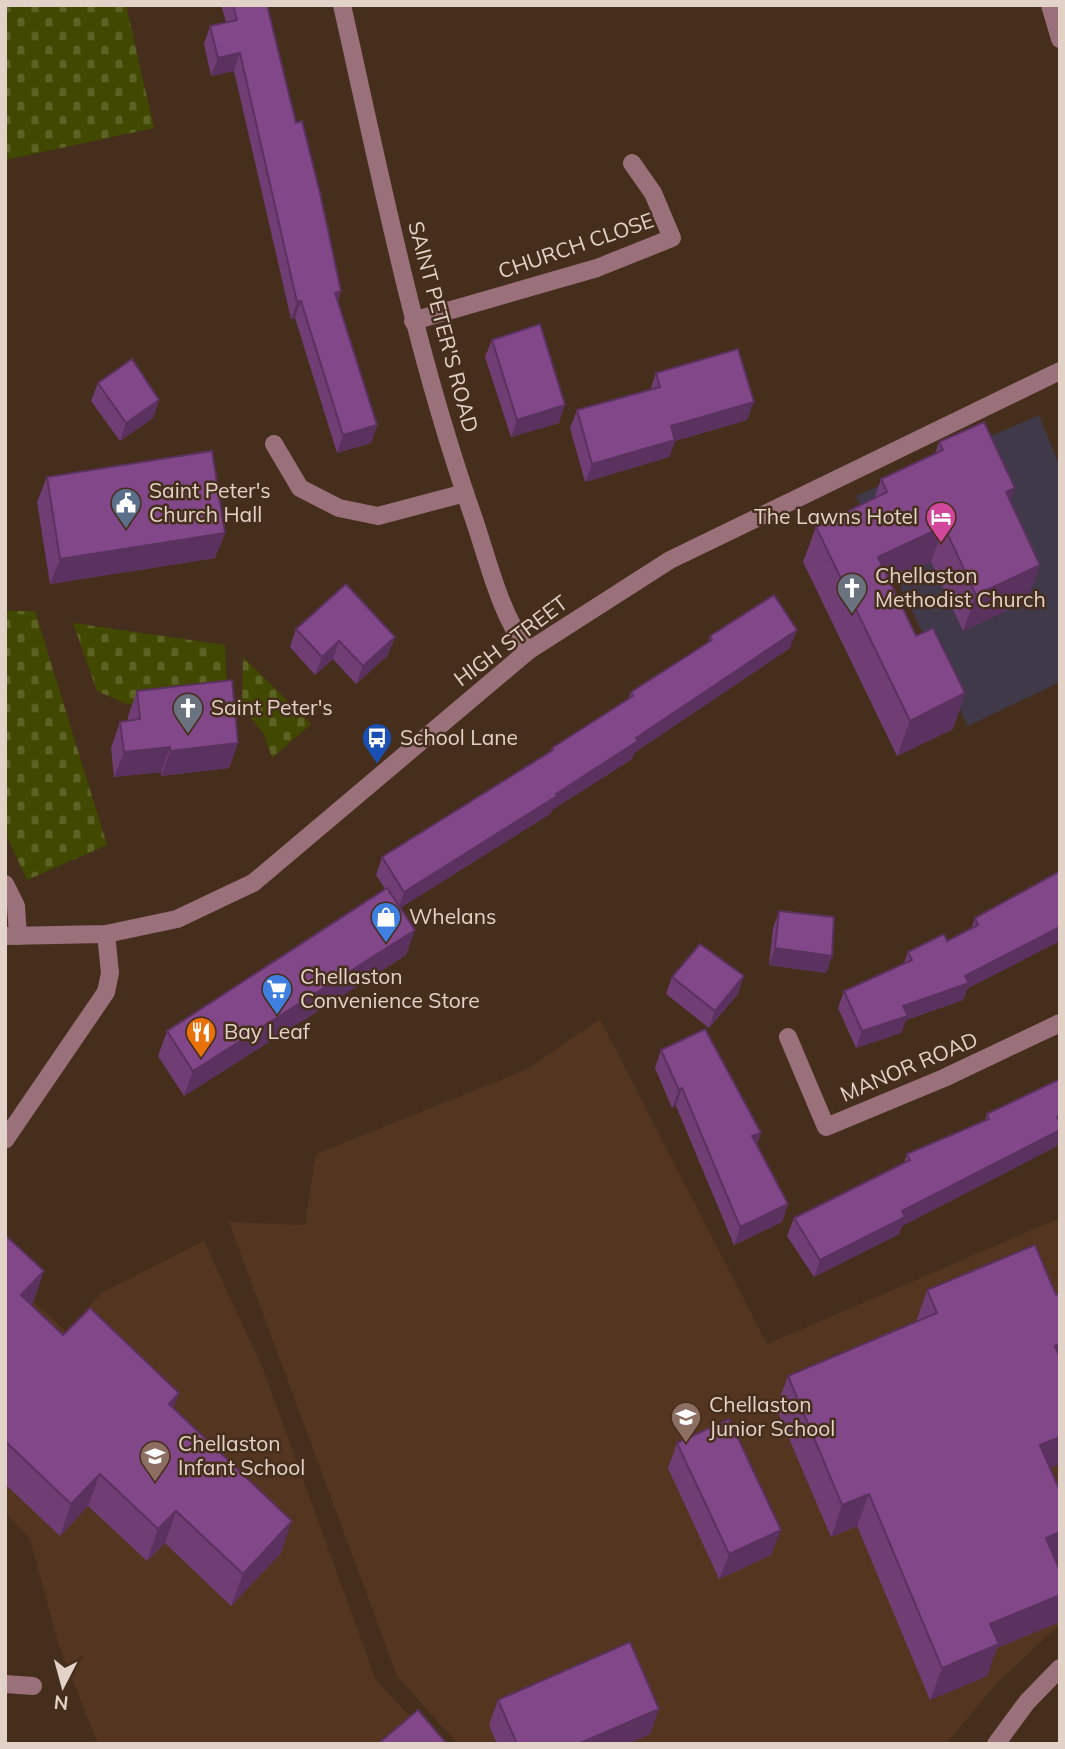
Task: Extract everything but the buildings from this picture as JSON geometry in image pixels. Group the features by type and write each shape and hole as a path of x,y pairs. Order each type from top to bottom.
{"street":[{"name":"SAINT PETER'S ROAD","path":"342,5 414,321 465,493 513,630 528,651"},
{"path":"1050,5 1060,38"},
{"name":"CHURCH CLOSE","path":"414,321 597,268 672,238 653,193 632,163"},
{"name":"HIGH STREET","path":"12,936 106,934 177,919 253,883 528,651 670,559 1060,371"},
{"path":"274,444 300,488 339,508 378,516 465,493"},
{"path":"5,884 16,906 12,936"},
{"path":"5,1140 106,992 110,973 106,934"},
{"name":"MANOR ROAD","path":"788,1037 826,1127 944,1078 1060,1023"},
{"path":"996,1744 1027,1702 1060,1668"},
{"path":"5,1684 33,1686"}],"shaded area":[{"path":"1039,415 1060,467 1060,682 968,726 856,496"},
{"name":"Chellaston Junior School","path":"600,1019 767,1344 1060,1218 1060,1624 995,1685 946,1744 458,1744 397,1676 229,1222 305,1225 316,1154 528,1069"},
{"name":"Chellaston Infant School","path":"204,1241 263,1369 376,1680 436,1744 98,1744 58,1643 30,1539 5,1512 5,1276 67,1332 101,1293"}],"green space":[{"path":"5,5 126,5 154,128 5,160"},
{"path":"5,611 35,611 107,845 27,880 5,832"},
{"path":"73,623 225,645 227,697 127,704 97,691"},
{"path":"243,657 311,724 272,758 264,734 242,707"}],"place":[{"name":"Saint Peter's Church Hall","path":"126,530"},
{"name":"The Lawns Hotel","path":"941,544"},
{"name":"Chellaston Methodist Church","path":"852,615"},
{"name":"Saint Peter's","path":"188,735"},
{"name":"School Lane","path":"377,765"},
{"name":"Whelans","path":"386,944"},
{"name":"Chellaston Convenience Store","path":"277,1016"},
{"name":"Bay Leaf","path":"201,1059"},
{"name":"Chellaston Junior School","path":"686,1444"},
{"name":"Chellaston Infant School","path":"155,1483"}]}
